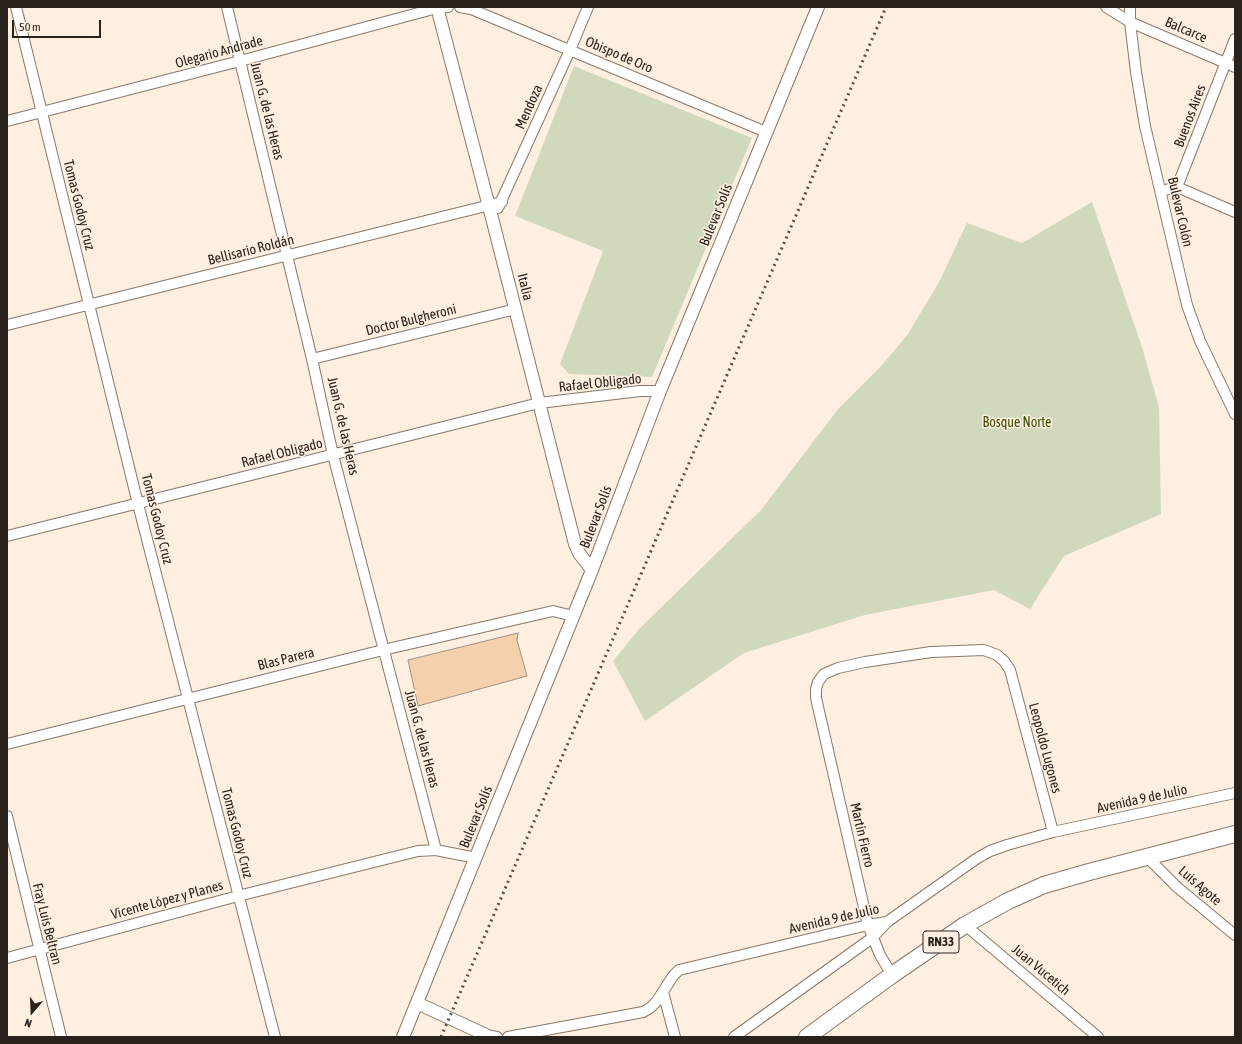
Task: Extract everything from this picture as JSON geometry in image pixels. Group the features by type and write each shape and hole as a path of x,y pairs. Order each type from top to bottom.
{"highway":[{"name":"RN33","path":"817,1034 892,975 965,925 1008,901 1044,885 1235,834"}],"street":[{"name":"Tomas Godoy Cruz","path":"16,7 138,504 275,1037"},
{"name":"Juan G. de las Heras","path":"227,7 312,358 333,455 436,850"},
{"name":"Olegario Andrade","path":"7,121 240,61 440,7"},
{"name":"Italia","path":"440,7 575,544 579,553 592,570"},
{"name":"Obispo de Oro","path":"460,7 471,9 766,132"},
{"name":"Mendoza","path":"492,218 502,202 588,7"},
{"name":"Bulevar Solís","path":"403,1037 592,570 660,391 818,7"},
{"name":"Balcarce","path":"1106,7 1130,22 1235,67"},
{"name":"Bulevar Colón","path":"1130,7 1130,22 1136,72 1145,126 1187,305 1200,341 1235,414"},
{"name":"Buenos Aires","path":"1177,187 1235,39"},
{"path":"1161,191 1177,187 1235,212"},
{"name":"Bellisario Roldán","path":"7,325 502,202"},
{"name":"Doctor Bulgheroni","path":"312,358 516,309"},
{"name":"Rafael Obligado","path":"7,536 539,403 660,391"},
{"name":"Blas Parera","path":"7,744 383,650 553,611 573,616"},
{"name":"Martín Fierro","path":"892,975 880,955 868,925 816,698 818,682 824,674 838,668 865,662 924,653 984,650 997,655 1004,661 1010,670"},
{"name":"Leopoldo Lugones","path":"1010,670 1053,832"},
{"name":"Avenida 9 de Julio","path":"508,1037 643,1012 650,1008 679,970 868,925 887,922 976,859 1007,844 1053,832 1235,793"},
{"name":"Fray Luis Beltran","path":"7,816 61,1037"},
{"name":"Vicente López y Planes","path":"7,958 238,896 418,851 436,850 476,858"},
{"name":"Luis Agote","path":"1147,857 1177,887 1235,935"},
{"path":"734,1037 872,938 887,922"},
{"name":"Juan Vucetich","path":"965,925 1098,1037"},
{"path":"663,992 675,1037"},
{"path":"417,1004 490,1036"}],"green space":[{"path":"574,66 752,138 652,377 569,374 560,364 603,251 515,216"},
{"name":"Bosque Norte","path":"1092,202 1142,347 1159,407 1161,514 1064,556 1030,609 994,590 865,615 744,653 645,721 613,661 640,628 761,510 839,408 883,364 908,334 939,282 967,223 1022,243"}],"building":[{"path":"518,633 517,640 527,676 418,706 408,660"}],"railway":[{"path":"441,1037 886,7"}]}
